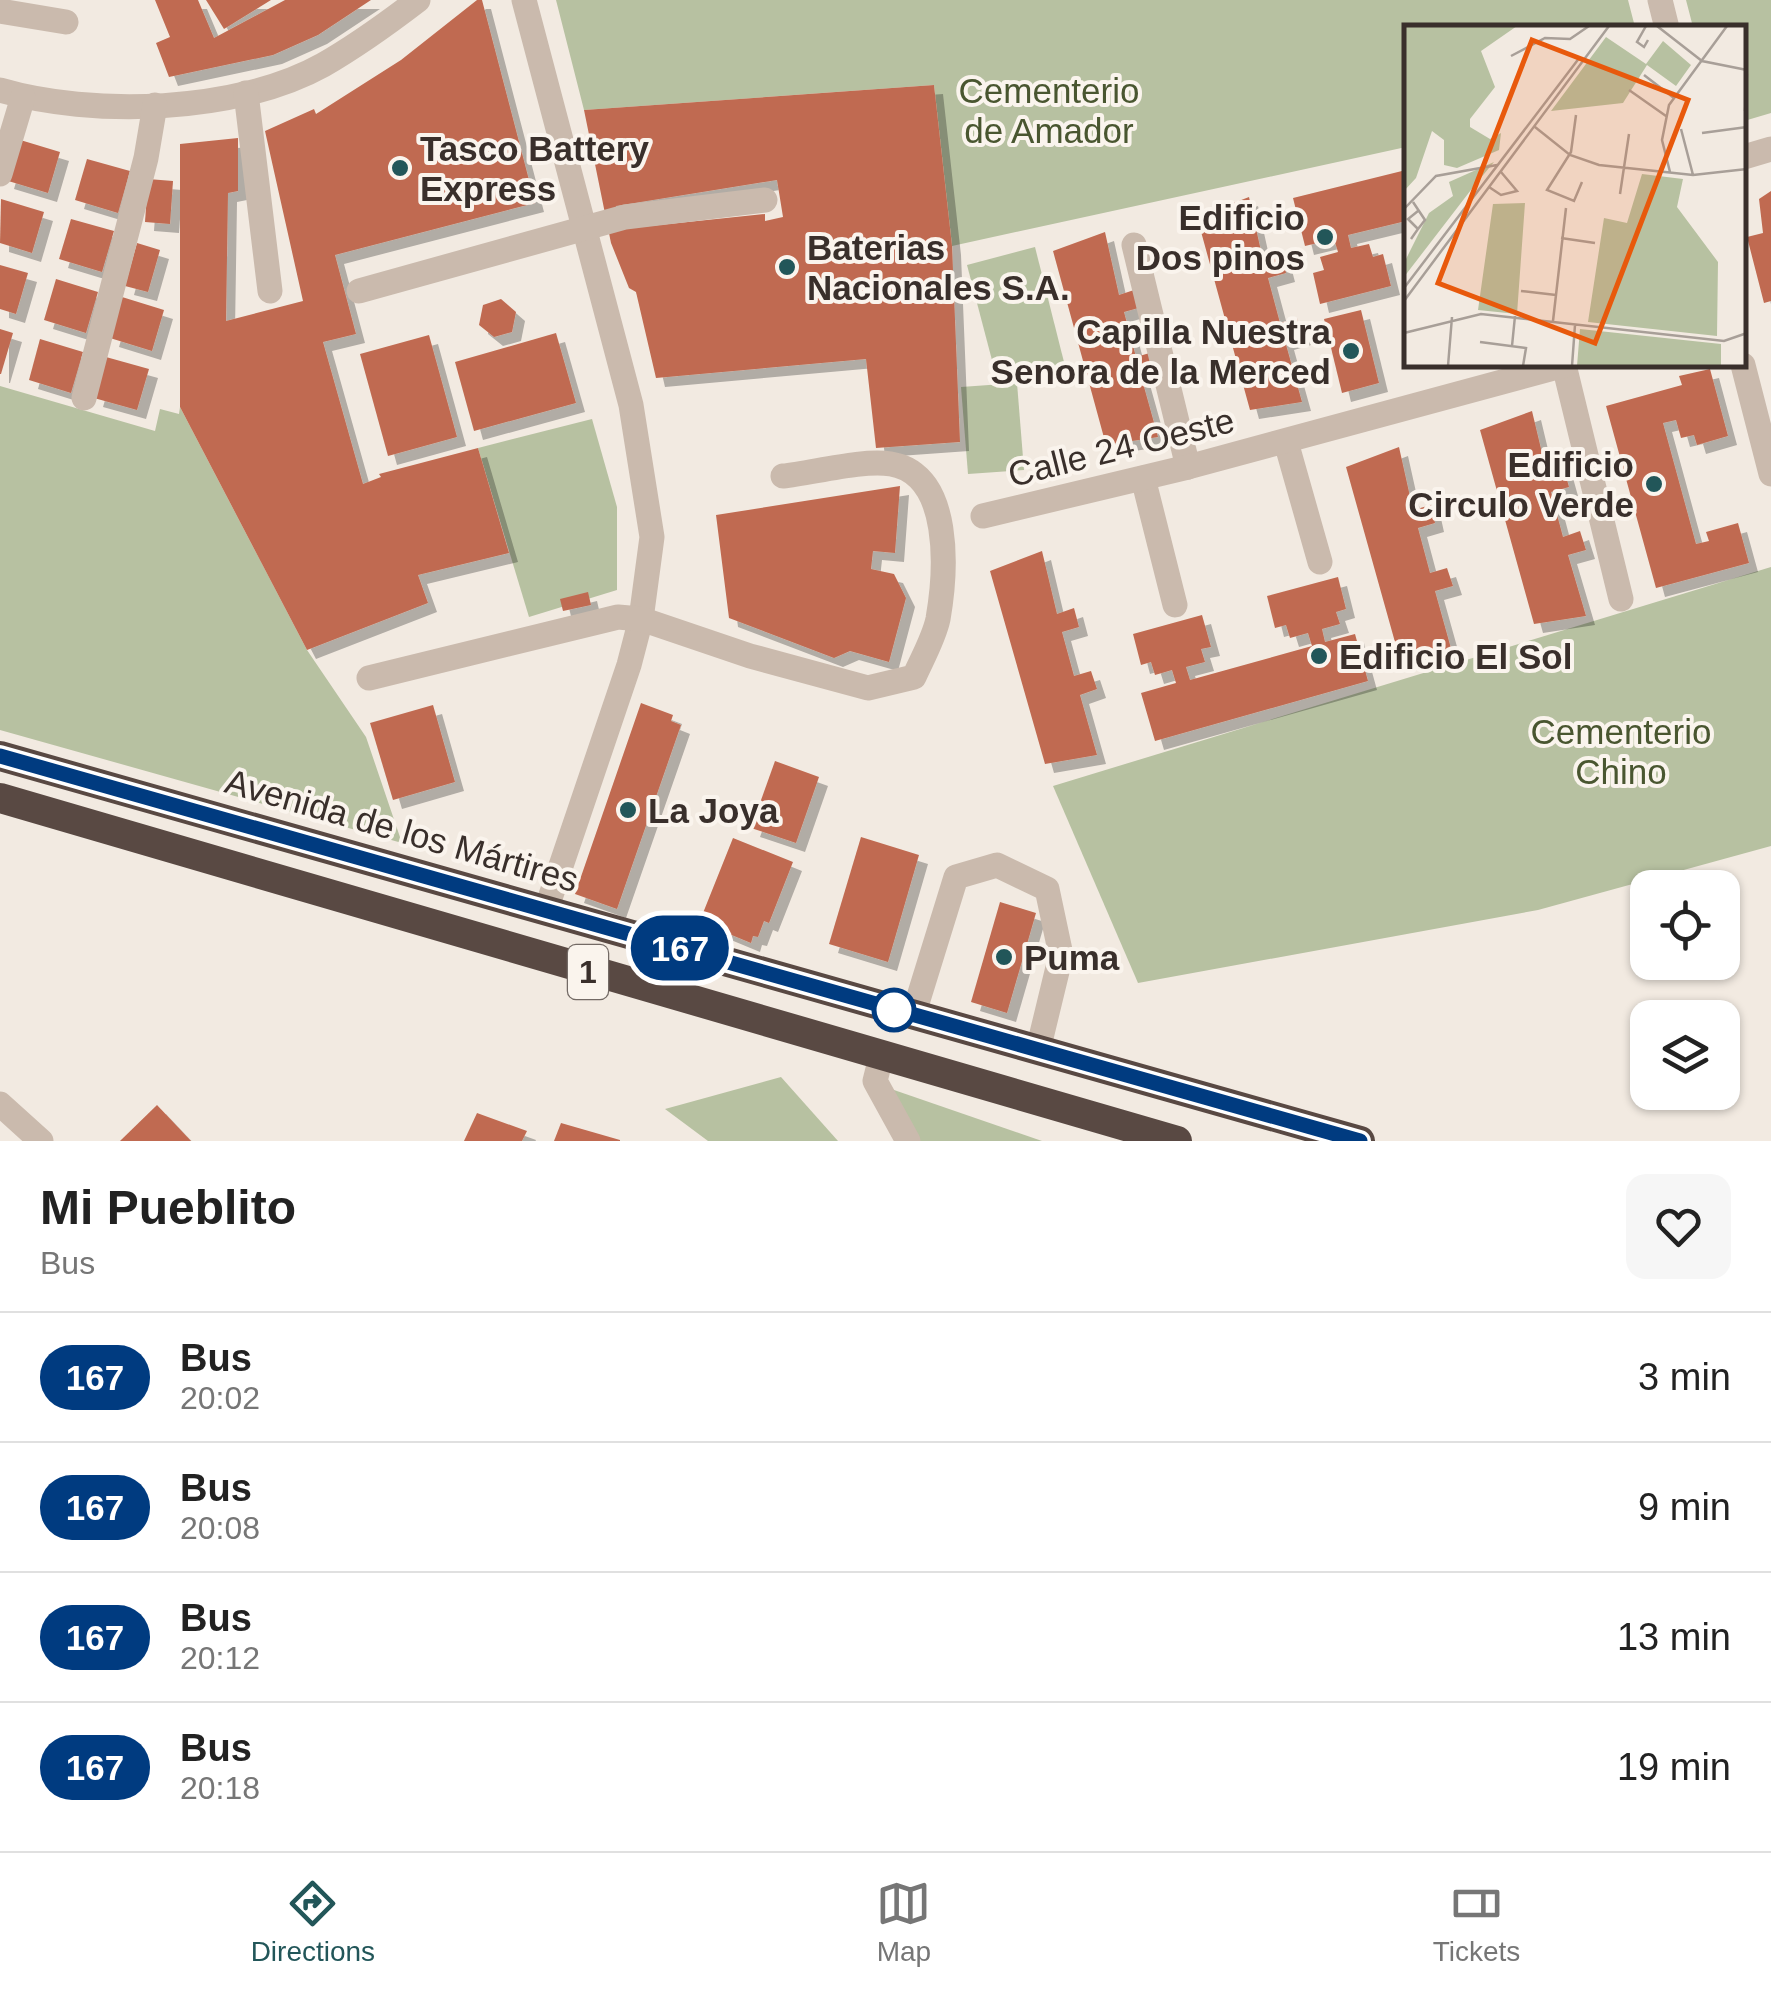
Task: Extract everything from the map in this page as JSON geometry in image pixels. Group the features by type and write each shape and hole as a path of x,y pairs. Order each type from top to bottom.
{"highway":[{"name":"Avenida de los Mártires","path":"0,756 1360,1141"},
{"name":"1","path":"0,798 1176,1141"}],"street":[{"path":"0,174 11,93 81,107 154,105 246,93 320,67 418,0"},
{"path":"524,0 631,405 652,537 641,619 546,910"},
{"path":"1660,0 1667,25"},
{"path":"0,11 66,22"},
{"path":"246,93 270,292"},
{"path":"84,398 146,158 154,105"},
{"path":"1746,156 1771,149"},
{"path":"358,292 625,217 766,200"},
{"path":"1134,245 1188,467"},
{"name":"Calle 24 Oeste","path":"983,516 1286,442 1548,368"},
{"path":"1556,368 1621,599"},
{"path":"1744,368 1771,474"},
{"path":"1286,442 1320,562"},
{"path":"370,678 598,621 641,619 750,656 868,688 914,677 938,622 942,569 936,501 920,476 890,464 782,476"},
{"path":"1143,478 1176,605"},
{"path":"913,1016 956,877 997,866 1047,889 1062,955 1038,1050"},
{"path":"881,1056 875,1081 908,1141"},
{"path":"0,1104 41,1141"}],"green space":[{"name":"Cementerio de Amador","path":"556,0 1628,0 1634,25 1404,25 1404,147 952,246 934,85 584,110"},
{"path":"1686,0 1771,0 1771,113 1746,120 1746,25 1692,25"},
{"path":"1035,247 1065,366 998,383 967,265"},
{"path":"1017,383 1024,470 968,474 961,387"},
{"path":"0,386 155,431 160,409 179,414 180,407 307,650 366,737 402,843 0,730"},
{"path":"592,419 617,507 617,590 529,617 478,448"},
{"name":"Cementerio Chino","path":"1771,567 1771,846 1684,870 1630,870 1630,885 1538,910 1138,983 1053,786"},
{"path":"781,1077 838,1141 708,1141 665,1109"},
{"path":"865,1080 1042,1141 915,1141"}],"building":[{"path":"155,0 198,0 214,38 285,0 371,0 318,35 273,55 169,77 156,43 170,37"},
{"path":"206,0 271,0 224,29"},
{"path":"482,0 535,203 335,255 356,334 323,342 363,484 381,477 379,474 478,448 509,553 418,575 428,603 307,650 180,407 180,144 238,138 238,191 228,193 226,321 303,301 265,131 314,109 316,114 401,60"},
{"name":"Baterias Nacionales S.A.","path":"934,85 952,246 960,442 876,448 866,359 656,378 636,292 629,288 611,243 584,110","holes":["777,180 783,217 765,221 765,214 621,229 616,206"]},
{"path":"17,139 60,152 48,193 5,180"},
{"path":"87,159 130,171 118,213 75,200"},
{"name":"Edificio Dos pinos","path":"1404,170 1404,221 1348,235 1351,248 1369,244 1373,257 1383,254 1391,286 1320,304 1313,273 1324,270 1320,257 1338,252 1334,239 1305,246 1293,198"},
{"path":"148,179 173,181 170,224 145,222"},
{"path":"1771,191 1771,301 1764,303 1747,237 1763,233 1759,199"},
{"path":"1249,197 1263,260 1281,254 1286,273 1268,278 1280,323 1297,318 1302,336 1285,341 1302,402 1250,410 1197,217"},
{"path":"1,199 44,212 32,253 0,243"},
{"path":"71,219 114,231 102,272 59,259"},
{"path":"1105,232 1119,295 1137,289 1142,307 1124,312 1136,357 1153,352 1159,371 1141,376 1158,437 1106,445 1053,251"},
{"path":"137,243 160,250 148,292 125,286"},
{"path":"0,265 28,273 16,314 0,309"},
{"path":"56,279 98,292 86,333 44,320"},
{"path":"122,297 164,310 152,351 110,338"},
{"path":"501,299 516,312 512,332 494,337 479,325 483,305"},
{"name":"Capilla Nuestra Senora de la Merced","path":"1361,310 1379,383 1342,393 1324,319"},
{"path":"0,329 13,333 1,374 0,374"},
{"path":"556,333 576,403 474,431 455,362"},
{"path":"429,335 457,437 388,456 360,354"},
{"path":"40,339 83,352 71,393 29,380"},
{"path":"106,357 149,369 137,410 94,398"},
{"name":"Edificio Circulo Verde","path":"1710,369 1728,436 1697,445 1694,435 1681,438 1676,420 1663,423 1696,544 1709,541 1706,532 1738,523 1749,563 1656,588 1606,406 1682,385 1679,376"},
{"path":"1532,411 1547,474 1564,469 1569,487 1551,492 1563,537 1580,531 1586,550 1568,555 1586,616 1534,624 1480,430"},
{"path":"1399,447 1413,510 1431,505 1435,523 1418,528 1430,573 1447,568 1453,586 1435,591 1452,652 1400,660 1346,467"},
{"path":"900,486 895,553 873,551 871,569 894,574 906,598 889,662 850,651 834,658 729,618 716,515"},
{"path":"1042,551 1057,614 1074,608 1079,627 1062,632 1074,676 1091,671 1097,689 1080,695 1097,755 1045,764 990,571"},
{"name":"Edificio El Sol","path":"1338,577 1346,609 1336,612 1340,624 1322,629 1325,642 1355,634 1368,681 1155,741 1141,693 1176,683 1172,670 1155,675 1151,662 1141,665 1133,634 1202,615 1211,647 1201,649 1205,662 1186,667 1190,680 1312,646 1308,633 1290,638 1286,625 1275,628 1267,596"},
{"path":"588,592 591,605 563,611 560,599"},
{"name":"La Joya","path":"641,703 673,715 671,721 681,725 617,909 575,894"},
{"path":"433,705 455,782 393,800 370,723"},
{"path":"775,761 819,777 796,843 751,828"},
{"path":"861,837 919,855 888,962 829,944"},
{"path":"733,838 793,862 769,923 764,921 751,943 722,931 719,937 697,928"},
{"name":"Puma","path":"1000,902 1036,913 1007,1013 971,1002"},
{"path":"157,1105 191,1141 120,1141"},
{"path":"477,1113 527,1131 522,1141 464,1141"},
{"path":"561,1123 620,1140 620,1141 554,1141"}],"bus line":[{"name":"167","path":"0,756 1360,1141"}],"place":[{"name":"Tasco Battery Express","path":"400,168"},
{"name":"Edificio Dos pinos","path":"1325,237"},
{"name":"Baterias Nacionales S.A.","path":"787,267"},
{"name":"Capilla Nuestra Senora de la Merced","path":"1351,351"},
{"name":"Edificio Circulo Verde","path":"1654,484"},
{"name":"Edificio El Sol","path":"1319,656"},
{"name":"La Joya","path":"628,810"},
{"name":"Puma","path":"1004,957"}]}
